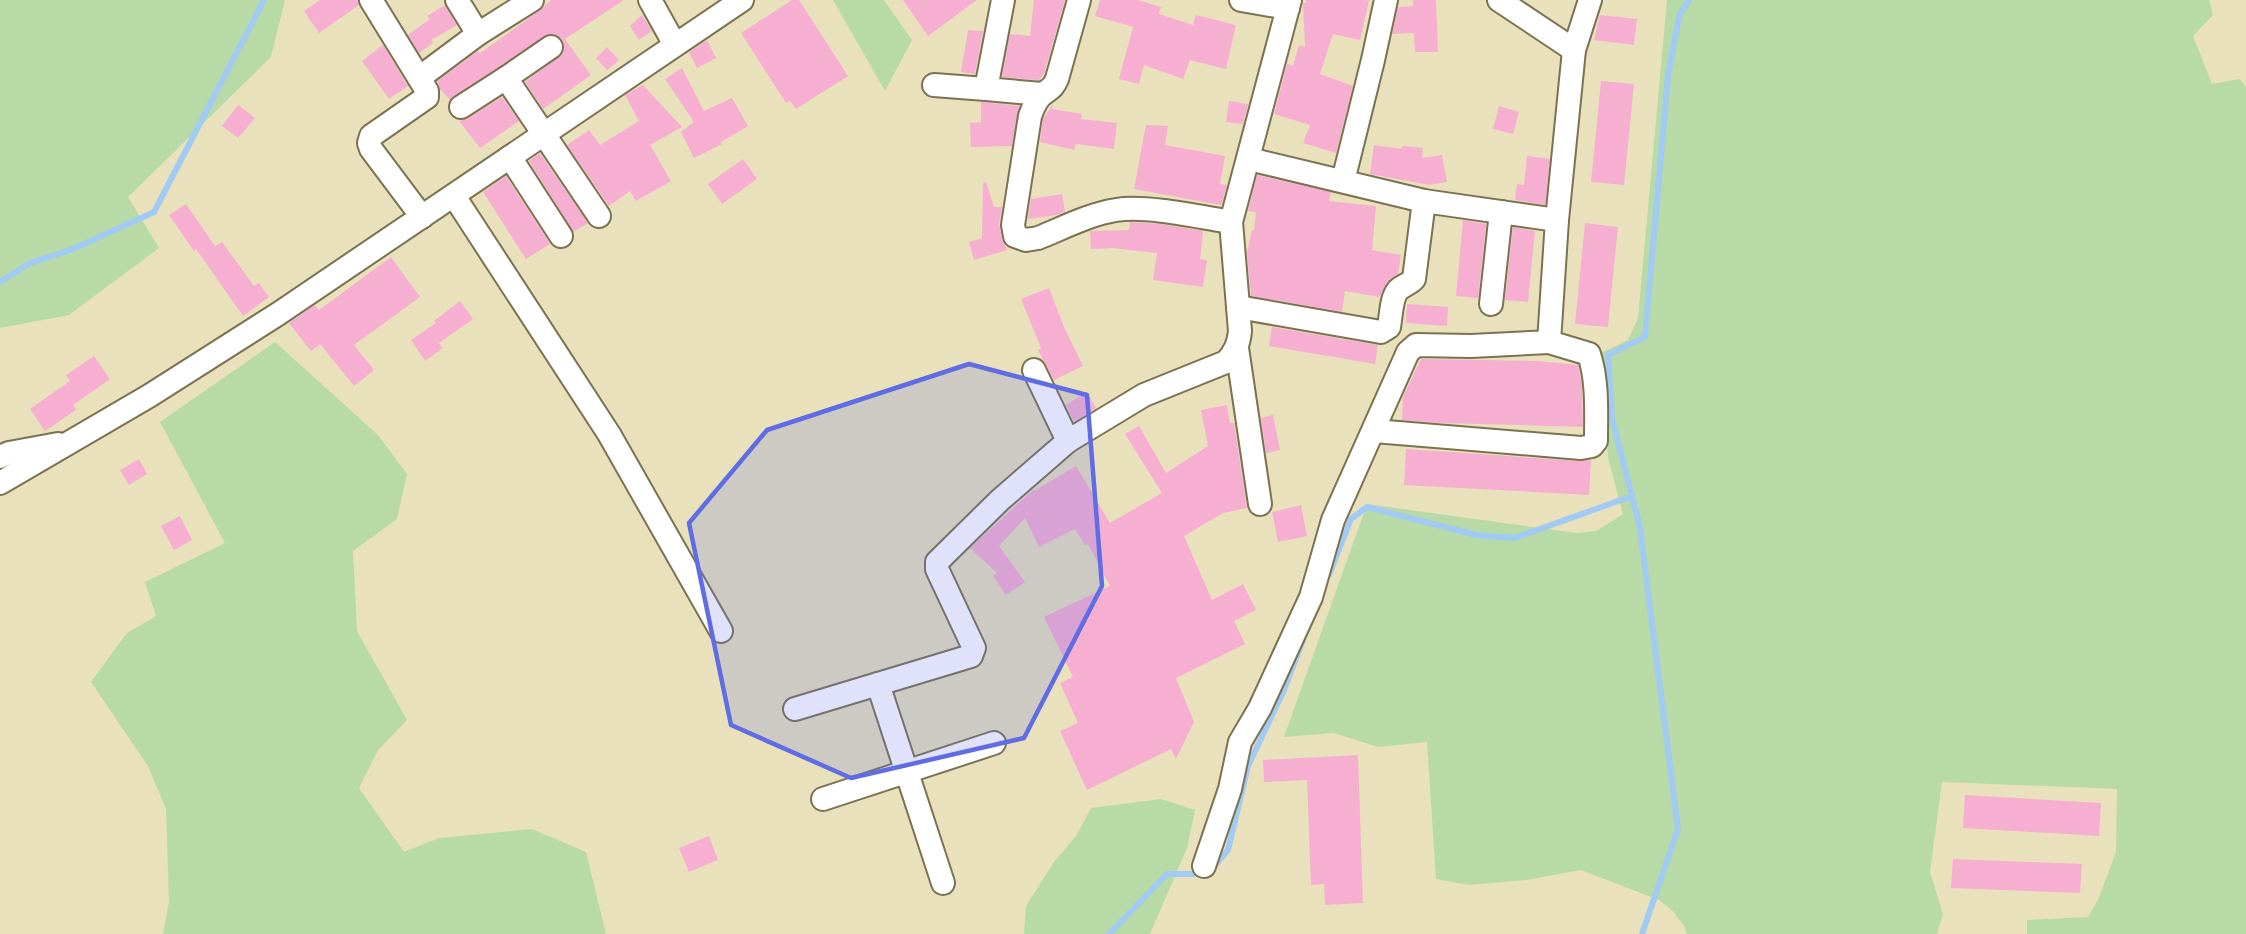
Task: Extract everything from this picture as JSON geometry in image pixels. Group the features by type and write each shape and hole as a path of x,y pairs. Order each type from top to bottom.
{"street":[{"path":"371,0 427,91 427,97 371,136 369,143 371,149 422,217"},
{"path":"457,0 478,34"},
{"path":"419,78 478,34 532,0"},
{"path":"650,0 675,45"},
{"path":"0,483 149,396 278,314 742,0"},
{"path":"986,89 1003,0"},
{"path":"1079,0 1057,79 1053,88 1042,94 1035,103 1030,116 1014,225 1016,238 1026,240 1038,238 1116,210 1171,213 1231,222"},
{"path":"1241,0 1289,4 1231,222 1240,331 1237,348 1260,504"},
{"path":"1343,181 1386,0"},
{"path":"1499,0 1574,50"},
{"path":"1549,342 1557,220 1574,50 1590,0"},
{"path":"461,107 551,47"},
{"path":"506,78 599,216"},
{"path":"934,85 1042,94"},
{"path":"510,158 561,236"},
{"path":"1249,159 1424,201 1557,220"},
{"path":"454,196 609,434 721,631"},
{"path":"1238,307 1381,332 1386,330 1389,327 1396,294 1399,289 1414,279 1424,201"},
{"path":"1491,304 1501,212"},
{"path":"1204,866 1230,789 1240,742 1260,708 1311,597 1333,520 1408,352 1416,345 1471,346 1549,342 1589,354 1594,369 1596,441 1592,446 1581,448 1374,431"},
{"path":"795,709 965,659 974,652 937,569 937,562 1000,500 1068,441 1144,395 1226,362 1237,348"},
{"path":"1034,370 1068,441"},
{"path":"0,457 9,453 74,441"},
{"path":"878,684 943,883"},
{"path":"823,799 994,743"}],"highlighted area":[{"path":"969,364 1087,395 1102,586 1024,738 851,778 731,725 689,523 767,430"}],"green space":[{"path":"0,0 285,0 271,57 128,197 159,248 69,315 0,328"},
{"path":"833,0 884,0 912,40 885,91"},
{"path":"1667,0 2209,0 2213,15 2193,36 2212,84 2240,79 2246,87 2246,934 2027,934 2027,920 2088,917 2098,900 2116,852 2117,789 1942,782 1930,872 1943,914 1937,934 1687,934 1673,911 1659,900 1581,870 1526,880 1469,885 1436,879 1427,742 1378,747 1334,733 1284,737 1367,504 1576,533 1596,531 1623,514 1608,458 1601,353 1628,340 1638,318"},
{"path":"275,342 378,435 407,474 397,519 353,551 357,631 407,720 378,750 359,788 404,852 439,838 532,829 586,852 606,934 163,934 169,902 166,809 148,766 91,682 127,633 156,616 145,582 225,543 160,422"},
{"path":"1161,799 1195,810 1187,848 1150,934 1024,934 1026,906 1054,862 1076,836 1091,808"}],"building":[{"path":"320,0 358,0 359,5 319,33 304,11"},
{"path":"551,0 624,0 565,39 591,75 543,109 525,82 563,53 562,39 549,34 450,100 440,89 437,81 478,51 480,53"},
{"path":"792,0 799,0 848,76 796,109 790,101 786,103 741,33"},
{"path":"903,0 977,0 928,36"},
{"path":"1034,0 1065,0 1044,74 1039,80 1002,77 1010,34 1030,36"},
{"path":"1100,0 1138,0 1161,7 1159,14 1193,25 1196,15 1236,25 1226,69 1190,60 1183,79 1144,65 1139,84 1119,79 1133,27 1095,16"},
{"path":"1306,0 1369,0 1360,40 1333,34 1320,74 1353,86 1336,153 1303,143 1310,125 1274,114 1287,64 1293,66 1299,45 1305,47 1303,3 1306,3"},
{"path":"1413,0 1436,0 1438,52 1415,52 1414,33 1392,34 1398,7 1413,6"},
{"path":"445,5 457,25 431,40 433,43 419,53 408,35 430,19 427,16"},
{"path":"642,15 652,31 639,40 630,26"},
{"path":"1600,15 1637,19 1634,45 1594,40"},
{"path":"968,30 983,31 975,74 961,72"},
{"path":"707,40 716,58 697,68 689,52"},
{"path":"383,45 408,86 389,99 362,61"},
{"path":"607,47 619,60 607,70 596,58"},
{"path":"682,68 704,111 732,98 748,126 721,142 722,144 694,158 681,132 694,122 665,79"},
{"path":"1601,81 1634,84 1624,185 1591,182"},
{"path":"643,85 682,127 650,145 671,181 636,201 630,191 609,206 567,145 589,130 600,145 639,121 625,95"},
{"path":"502,97 519,121 480,148 459,121"},
{"path":"1229,101 1248,104 1243,124 1226,122"},
{"path":"981,102 1020,106 1012,146 971,147 970,123 981,122"},
{"path":"1053,104 1052,109 1082,114 1081,119 1117,123 1114,149 1076,144 1074,150 1040,142 1043,119"},
{"path":"238,105 255,118 238,138 222,126"},
{"path":"1499,106 1519,112 1513,134 1493,129"},
{"path":"1146,125 1168,126 1165,145 1225,156 1220,184 1227,185 1221,205 1134,189"},
{"path":"1374,145 1401,149 1402,146 1423,148 1422,158 1442,155 1447,182 1430,185 1370,174"},
{"path":"540,153 588,223 573,232 529,161"},
{"path":"1527,156 1550,159 1545,205 1515,200 1517,184 1524,185"},
{"path":"743,159 757,179 722,204 708,184"},
{"path":"1257,175 1331,192 1329,201 1376,206 1372,250 1401,255 1398,274 1387,282 1380,297 1345,291 1342,312 1251,296 1247,252 1252,230 1254,230 1256,212 1248,211"},
{"path":"506,176 550,244 526,259 483,192"},
{"path":"986,182 994,207 1002,207 999,223 1007,250 974,260 969,242 982,238 983,183"},
{"path":"1062,194 1065,212 1028,219 1031,199"},
{"path":"186,204 215,246 222,242 254,286 259,283 269,297 243,316 169,215"},
{"path":"1463,220 1486,224 1478,298 1456,296"},
{"path":"1130,222 1203,231 1200,259 1207,260 1203,287 1153,280 1157,253 1112,248 1091,249 1090,231 1129,230"},
{"path":"1585,223 1618,227 1608,327 1575,324"},
{"path":"1513,227 1535,231 1528,302 1505,300"},
{"path":"391,257 420,297 354,345 374,370 354,386 320,344 311,351 289,323 315,305 319,310"},
{"path":"1049,288 1064,327 1083,366 1054,380 1038,350 1041,348 1021,299"},
{"path":"460,301 473,319 439,343 443,348 425,361 411,340 436,323 434,321"},
{"path":"1407,304 1448,307 1447,326 1406,323"},
{"path":"1272,327 1378,345 1375,364 1269,346"},
{"path":"94,356 110,379 73,405 76,410 45,431 30,409 70,381 66,375"},
{"path":"1421,359 1538,361 1578,365 1582,387 1583,427 1402,420 1403,397"},
{"path":"1087,392 1096,408 1074,422 1066,405"},
{"path":"1227,405 1230,423 1234,423 1247,508 1223,513 1184,536 1212,600 1243,584 1256,610 1234,621 1245,644 1176,678 1194,722 1176,759 1171,749 1087,790 1060,731 1078,723 1060,683 1073,677 1044,617 1110,586 1088,544 1085,545 1075,529 1039,547 1025,518 999,546 1025,582 1006,595 993,576 997,573 970,548 1033,490 1076,466 1110,523 1162,493 1125,434 1139,426 1166,473 1208,446 1201,410"},
{"path":"1273,415 1280,450 1266,453 1261,418"},
{"path":"1406,449 1591,460 1589,495 1404,485"},
{"path":"139,459 147,474 129,485 120,470"},
{"path":"1301,505 1307,536 1278,542 1272,512"},
{"path":"180,516 192,540 174,550 161,526"},
{"path":"1358,755 1363,903 1325,905 1324,884 1311,885 1307,780 1264,782 1263,760"},
{"path":"1965,795 2101,803 2099,836 1963,828"},
{"path":"709,836 718,860 689,872 679,848"},
{"path":"1953,859 2082,864 2080,893 1951,888"}],"waterway":[{"path":"0,282 30,263 73,249 154,212 264,0"},
{"path":"1642,934 1678,829 1640,528 1612,418 1608,355 1645,337 1668,76 1679,16 1689,0"},
{"path":"1329,575 1351,519 1367,507 1476,535 1515,538 1632,496"},
{"path":"1211,867 1228,850 1248,766 1284,690 1303,640"},
{"path":"1109,934 1167,874 1197,874 1202,871"}]}
